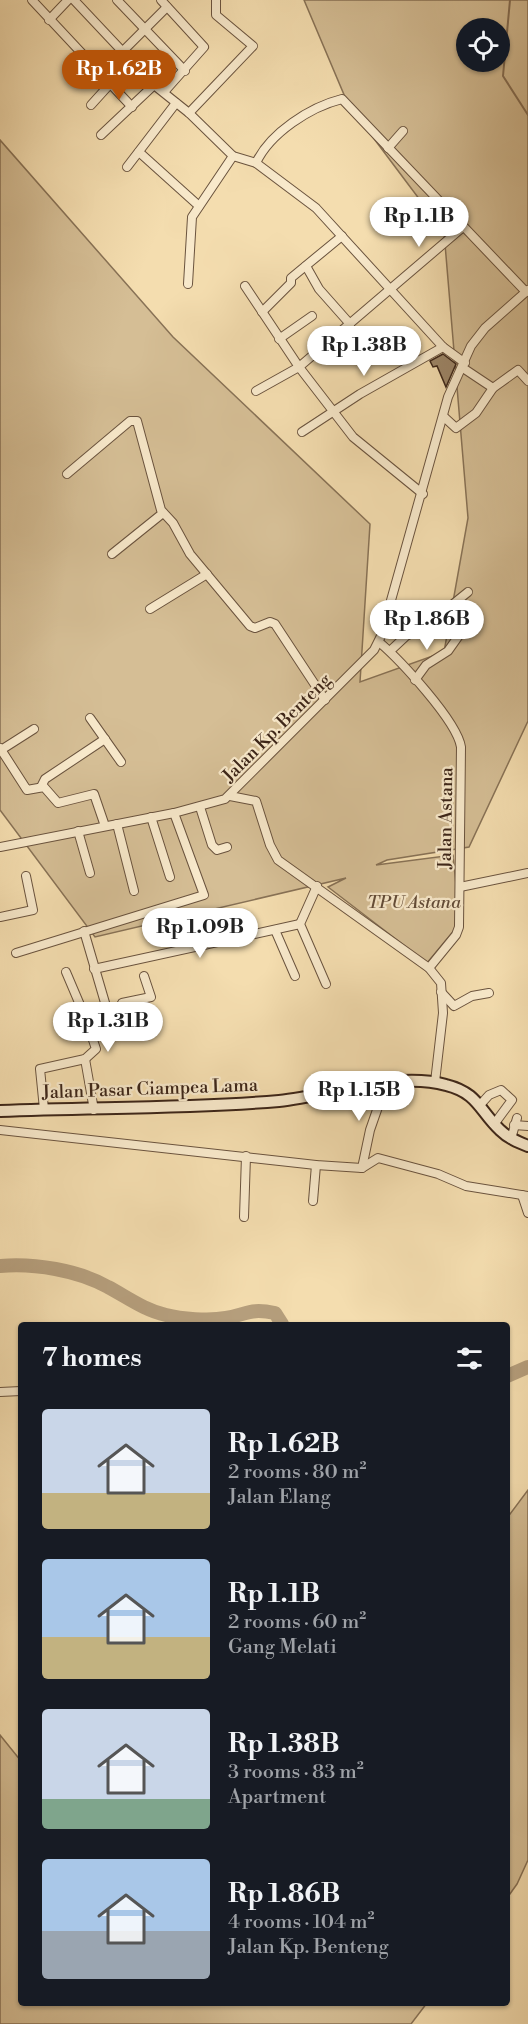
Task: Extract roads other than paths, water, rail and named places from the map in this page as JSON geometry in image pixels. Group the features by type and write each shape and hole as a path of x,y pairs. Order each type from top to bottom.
{"main road":[{"name":"Jalan Pasar Ciampea Lama","path":"0,1111 150,1109 281,1101 386,1084 435,1082 464,1092 480,1104 511,1139 528,1146"}],"street":[{"path":"32,0 132,107"},
{"path":"49,20 68,0"},
{"path":"74,0 154,85 189,113 233,156 256,164 316,208 443,347 493,388"},
{"path":"117,0 184,71"},
{"path":"161,0 204,47 164,93"},
{"path":"189,113 253,46 216,15 216,0"},
{"path":"103,76 144,29 167,7"},
{"path":"92,105 110,84"},
{"path":"101,135 154,85"},
{"name":"Jalan Kp. Benteng","path":"0,847 174,813 200,807 230,796 380,642 423,494 448,397 464,366 471,346 485,328 527,291 342,99 307,114 289,126 260,154 256,164"},
{"path":"127,167 176,103"},
{"path":"388,148 404,131"},
{"path":"139,152 199,206"},
{"path":"188,284 192,217 233,156"},
{"path":"256,391 299,368 463,226"},
{"path":"262,312 291,283 290,280 342,236"},
{"path":"306,266 319,290 350,324"},
{"path":"245,286 299,368 353,437 423,494"},
{"path":"279,339 312,316"},
{"path":"302,432 443,347"},
{"path":"444,417 456,428 476,413 493,388 518,370 528,381"},
{"path":"67,474 130,421 136,421 159,507 173,523 185,547 252,628 270,622 275,624 325,700"},
{"path":"112,554 164,513"},
{"path":"150,609 207,574"},
{"path":"390,651 406,636 426,626 468,592"},
{"path":"415,680 426,665 448,651 460,634"},
{"name":"Jalan Astana","path":"380,642 450,722 458,733 461,747 460,887 456,935 429,968"},
{"path":"90,718 121,762"},
{"path":"34,729 1,749 27,790 41,787"},
{"path":"41,787 45,779 105,739"},
{"path":"0,768 9,763"},
{"path":"41,787 58,802 94,794 105,826"},
{"path":"230,796 256,801 272,852 299,877 317,886 429,968 441,983 443,1014 435,1082"},
{"path":"200,807 212,845 218,850 227,847"},
{"path":"16,952 204,895 174,813"},
{"path":"151,817 170,877"},
{"path":"117,824 134,891"},
{"path":"78,831 90,873"},
{"path":"460,887 528,873"},
{"path":"0,917 33,910 26,876"},
{"path":"317,886 300,924 326,984"},
{"path":"94,969 300,924"},
{"path":"275,930 295,976"},
{"path":"84,931 108,1013"},
{"path":"44,1109 36,1070 85,1059 96,1049 66,972"},
{"path":"86,1019 108,1013 119,1013 122,1003 151,997 144,976"},
{"path":"441,992 454,1006 472,996 489,993"},
{"path":"85,1059 94,1110"},
{"path":"362,1168 370,1130 386,1084"},
{"path":"480,1104 489,1095 501,1090 512,1100 495,1123"},
{"path":"511,1139 516,1121 528,1126"},
{"path":"0,1130 316,1165 362,1168 378,1158 438,1174 466,1186 525,1196 528,1213"},
{"path":"244,1217 246,1156"},
{"path":"313,1201 316,1165"},
{"path":"0,1392 18,1391"}],"waterway":[{"path":"510,0 503,76 528,115"},
{"path":"0,1266 41,1267 70,1272 96,1281 150,1310 172,1316 212,1319 260,1311 275,1313 281,1322"},
{"path":"510,1375 528,1367"}],"park label":[{"name":"TPU Astana","path":"414,902"}]}
